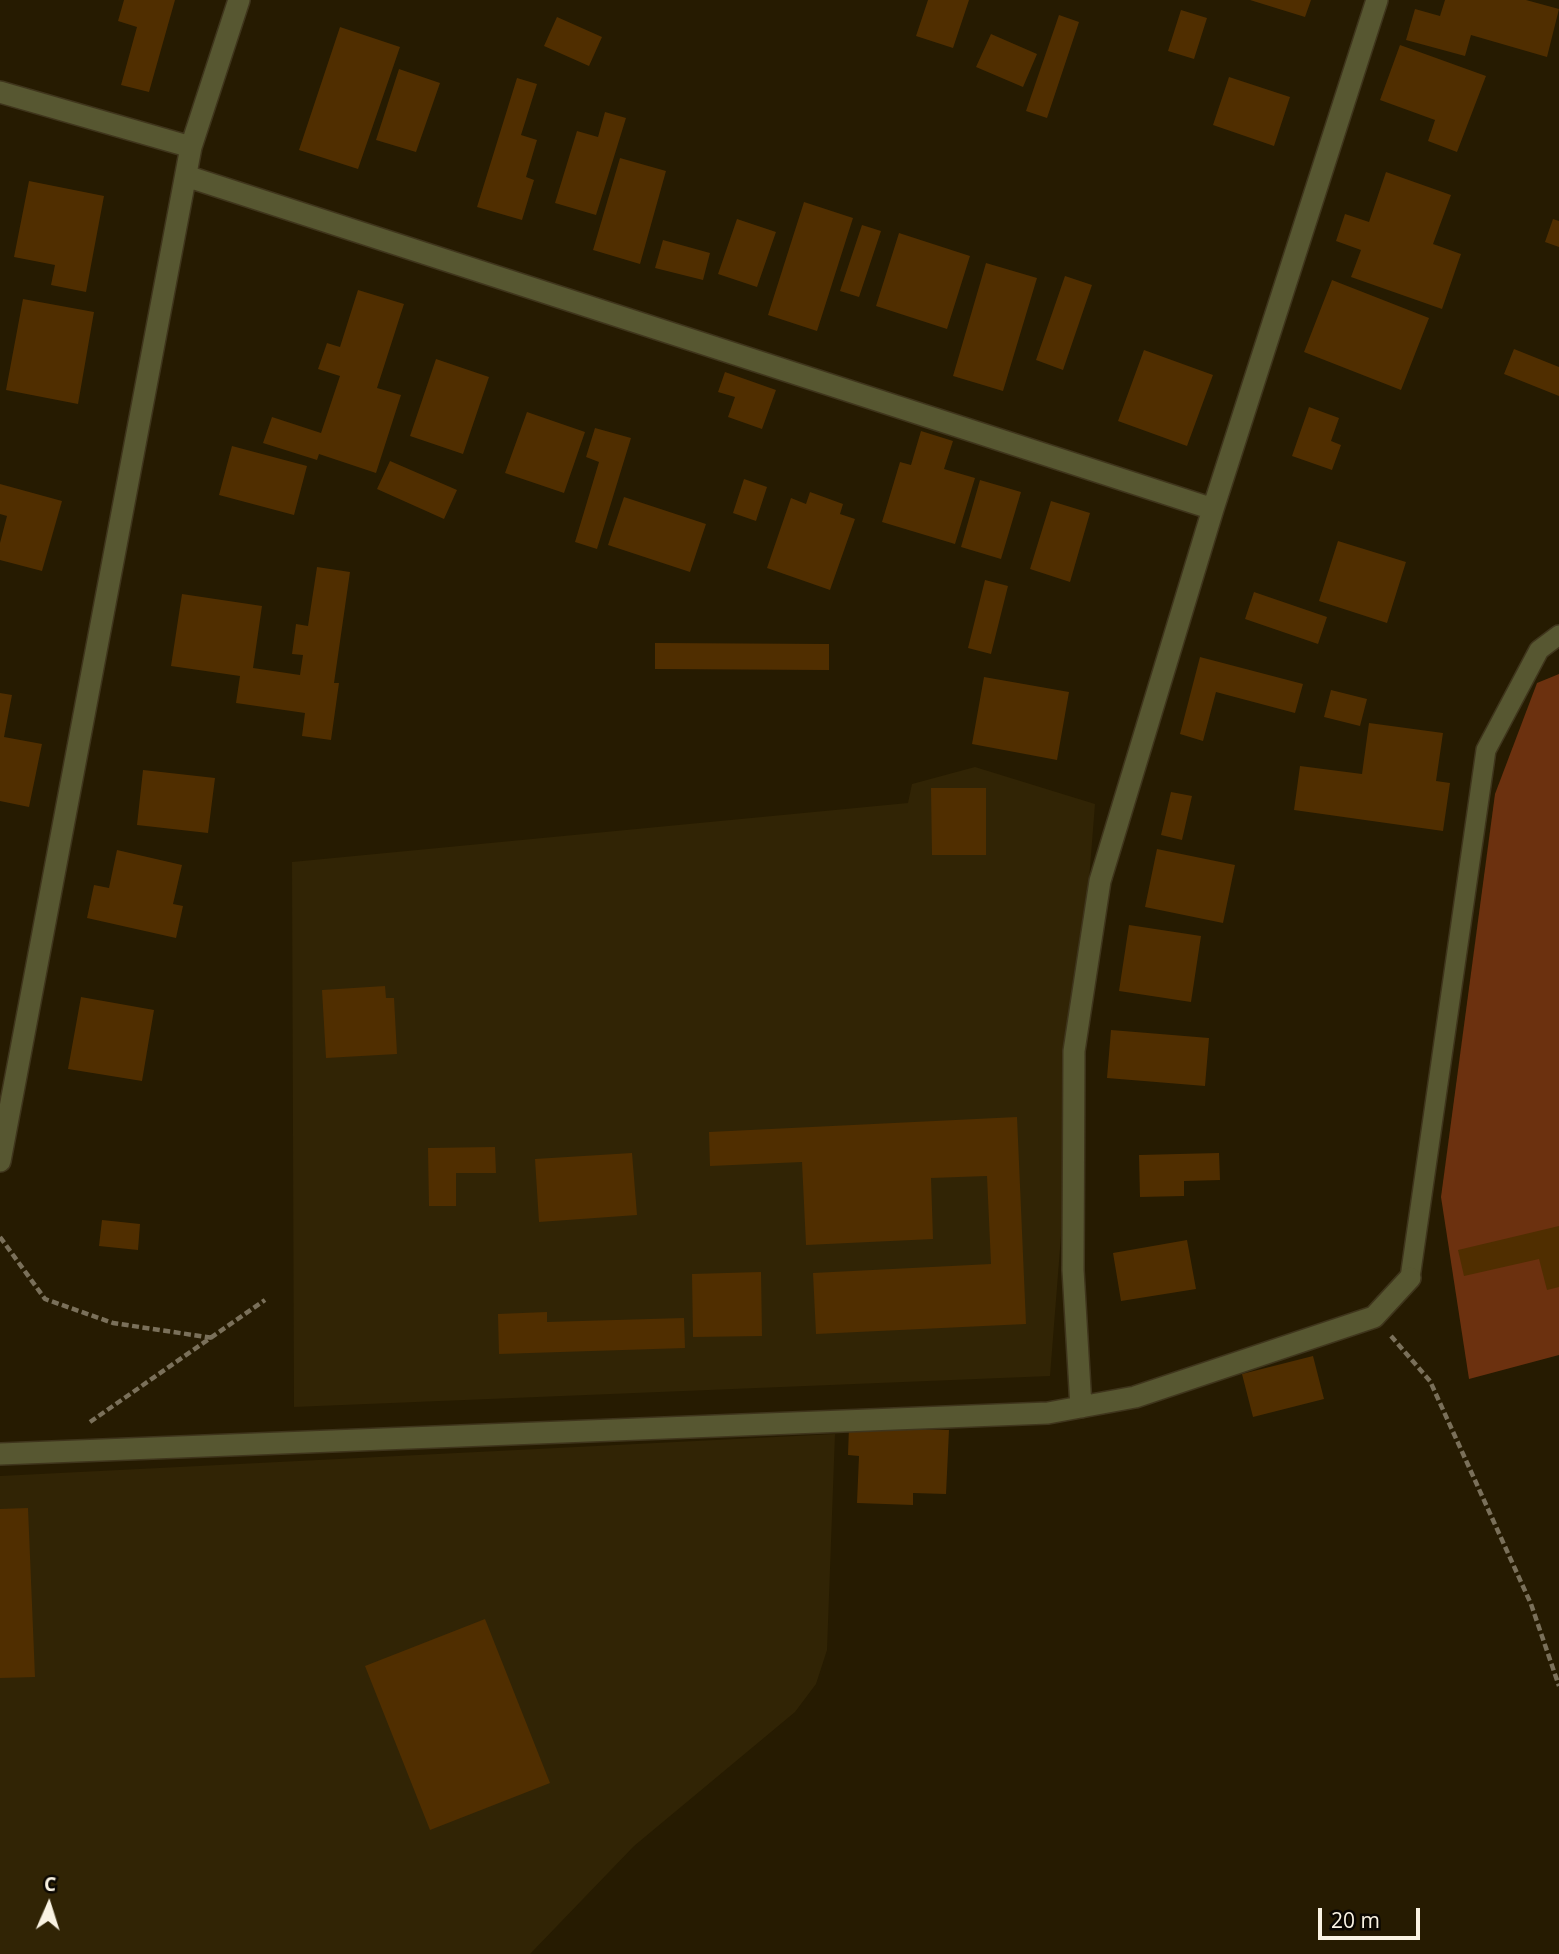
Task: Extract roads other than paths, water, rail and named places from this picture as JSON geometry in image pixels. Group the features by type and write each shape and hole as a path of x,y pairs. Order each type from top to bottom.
{"street":[{"path":"0,1161 191,147 239,0"},
{"path":"1081,1407 1073,1270 1074,1051 1100,881 1213,509 1377,0"},
{"path":"0,92 191,147"},
{"path":"186,176 1213,509"},
{"path":"0,1454 1048,1413 1135,1397 1374,1317 1410,1278"}],"lane":[{"path":"1410,1278 1486,750 1539,650 1559,635"}]}
